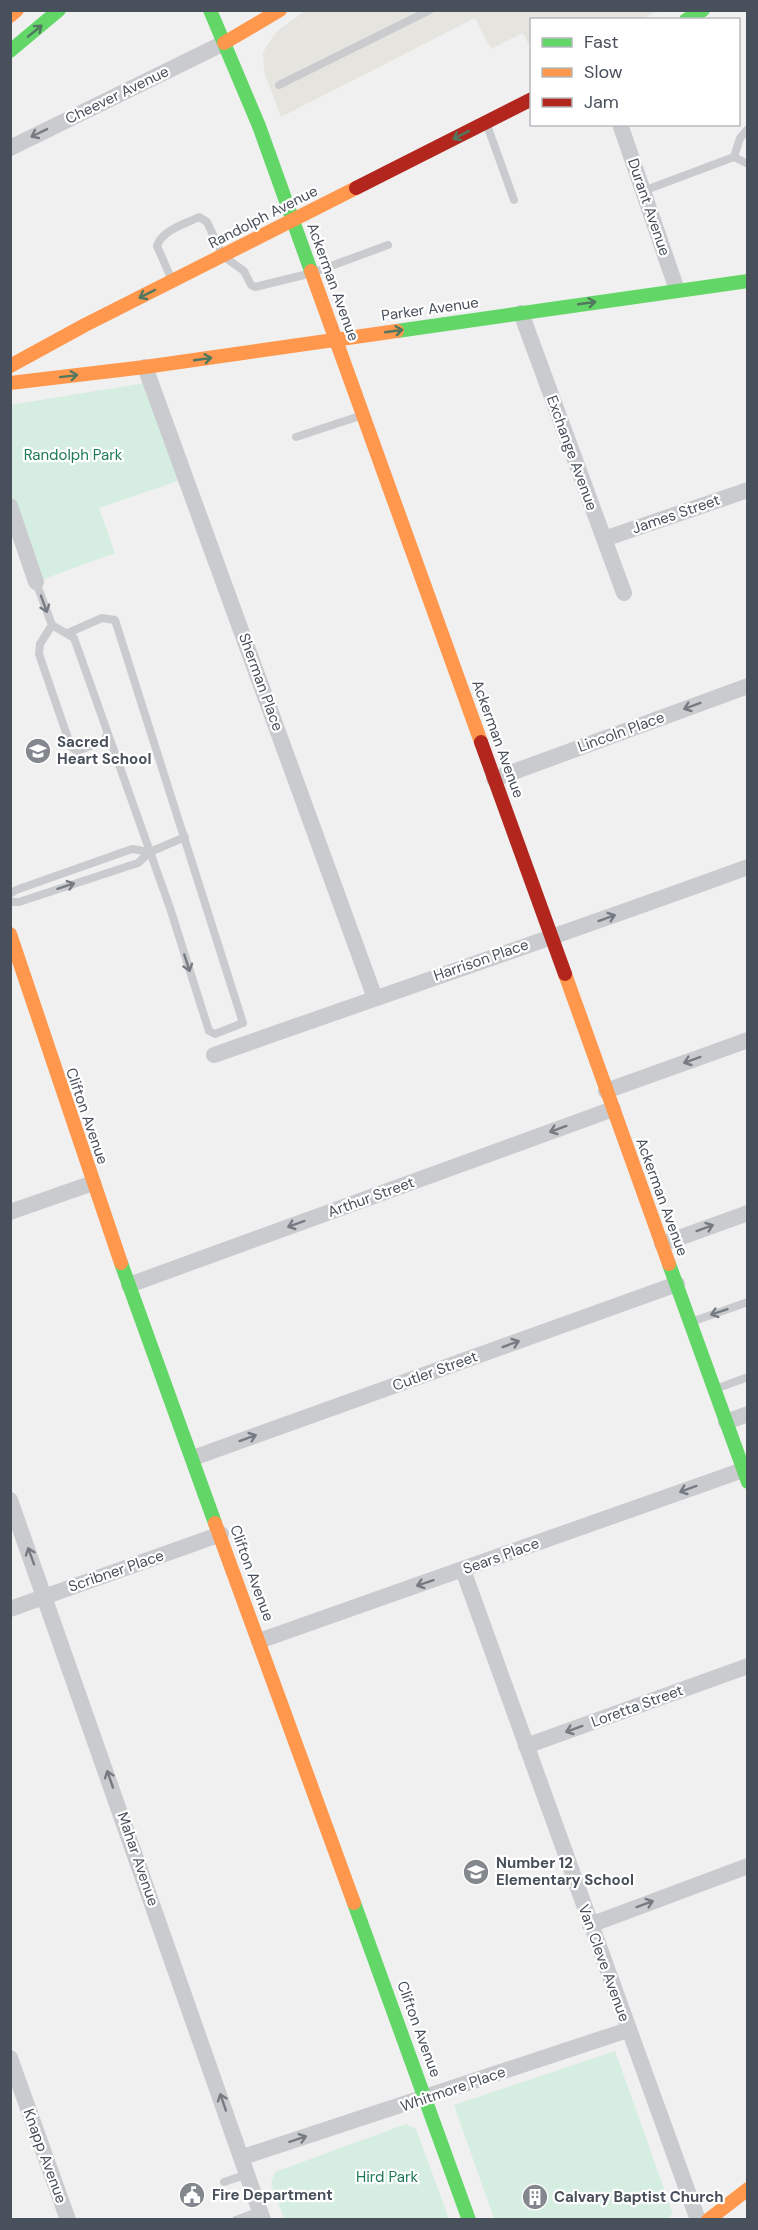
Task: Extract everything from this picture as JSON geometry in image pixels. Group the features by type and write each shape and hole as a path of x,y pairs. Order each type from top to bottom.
{"main road":[{"path":"10,16 17,10"},
{"path":"10,51 59,10"},
{"name":"Ackerman Avenue","path":"210,10 259,126 745,1476"},
{"path":"224,43 280,10"},
{"path":"689,18 703,10"},
{"name":"Randolph Avenue","path":"10,366 530,100"},
{"name":"Parker Avenue","path":"10,383 145,367 747,281"},
{"name":"Clifton Avenue","path":"10,934 129,1285 427,2098 469,2220"},
{"path":"708,2220 727,2213 747,2189"}],"street":[{"name":"Cheever Avenue","path":"10,148 224,43"},
{"name":"Durant Avenue","path":"621,126 677,290"},
{"name":"Exchange Avenue","path":"521,313 624,593"},
{"name":"Sherman Place","path":"145,367 375,998"},
{"name":"James Street","path":"604,539 747,490"},
{"path":"10,506 36,582"},
{"name":"Lincoln Place","path":"494,779 747,686"},
{"name":"Harrison Place","path":"214,1055 747,867"},
{"path":"606,1091 747,1040"},
{"name":"Arthur Street","path":"129,1285 613,1109"},
{"path":"10,1212 93,1183"},
{"path":"662,1244 747,1213"},
{"name":"Cutler Street","path":"193,1458 677,1284"},
{"path":"726,1422 747,1414"},
{"name":"Sears Place","path":"259,1641 745,1476"},
{"name":"Mahar Avenue","path":"10,1500 46,1596 262,2215"},
{"name":"Scribner Place","path":"10,1609 221,1534"},
{"name":"Van Cleve Avenue","path":"463,1570 698,2220"},
{"name":"Loretta Street","path":"526,1746 747,1666"},
{"path":"590,1925 747,1866"},
{"name":"Whitmore Place","path":"243,2157 628,2030"},
{"name":"Knapp Avenue","path":"10,2058 68,2220"}],"lane":[{"path":"279,85 429,10"},
{"path":"486,122 514,200"},
{"path":"734,157 740,138 747,129"},
{"path":"643,191 734,157 747,164"},
{"path":"172,281 157,246 166,233 199,217 207,222 223,256 244,271 251,285 255,287 312,273 388,245"},
{"path":"296,437 363,415"},
{"path":"36,582 52,626 74,638 170,908 209,1030 215,1034 243,1023 115,620 102,618 68,633"},
{"path":"52,626 40,644 39,654 71,747 77,751 86,748 104,741 107,734"},
{"path":"10,902 19,902 138,862 150,852 185,837"},
{"path":"10,894 132,849 150,852"},
{"path":"691,1322 747,1302"},
{"path":"714,1389 747,1377"},
{"path":"224,2182 248,2174"},
{"path":"236,2220 262,2215"}],"shaded area":[{"path":"305,11 659,11 643,18 530,18 530,47 523,33 491,49 475,18 281,117 264,71 263,52 276,32"}],"green space":[{"name":"Randolph Park","path":"151,382 186,478 99,508 115,553 36,582 11,506 10,405"},
{"path":"615,2051 673,2214 666,2220 494,2219 454,2105"},
{"name":"Hird Park","path":"406,2124 416,2129 449,2219 284,2219 271,2183 275,2172"}],"traffic: fast":[{"path":"10,51 59,10"},
{"path":"210,10 259,126 311,271"},
{"path":"689,18 703,10"},
{"path":"397,331 748,281"},
{"path":"121,1263 215,1523"},
{"path":"669,1264 748,1482"},
{"path":"354,1903 469,2220"}],"traffic: slow":[{"path":"10,16 17,10"},
{"path":"224,43 280,10"},
{"path":"10,366 85,325 356,188"},
{"path":"311,271 481,742"},
{"path":"10,383 145,367 397,331"},
{"path":"10,934 121,1263"},
{"path":"565,974 669,1264"},
{"path":"215,1523 354,1903"},
{"path":"708,2220 748,2189"}],"traffic: jam":[{"path":"356,188 530,100"},
{"path":"481,742 565,974"}],"place":[{"name":"Sacred Heart School","path":"38,751"},
{"name":"Number 12 Elementary School","path":"476,1872"},
{"name":"Fire Department","path":"192,2195"},
{"name":"Calvary Baptist Church","path":"535,2197"}]}
